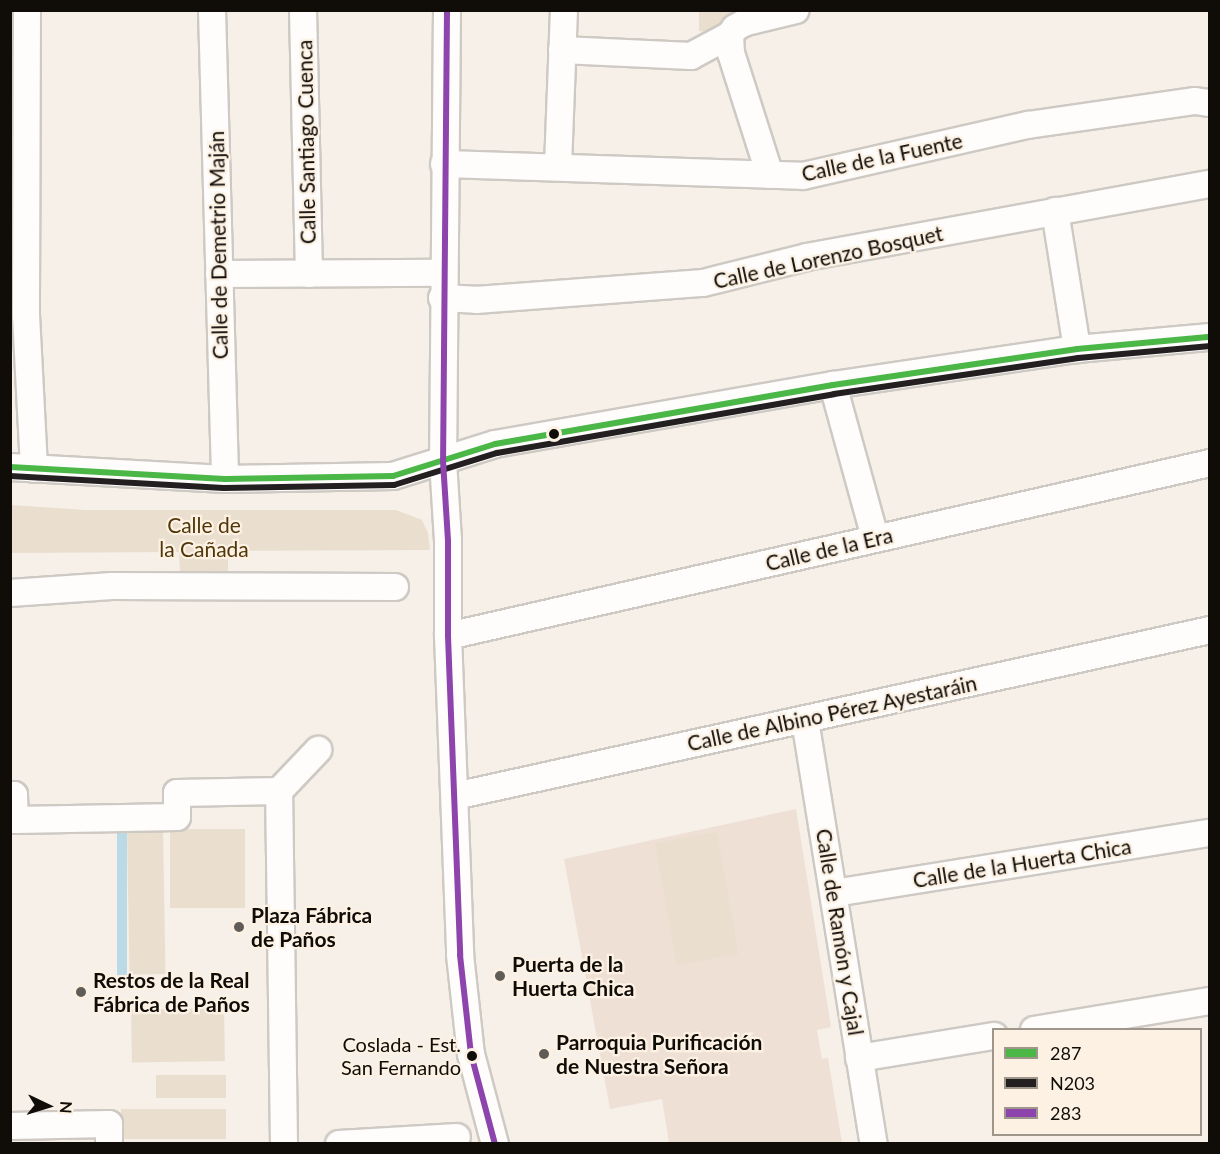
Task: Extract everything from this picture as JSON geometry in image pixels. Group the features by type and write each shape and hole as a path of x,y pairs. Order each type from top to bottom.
{"street":[{"path":"27,10 26,315 22,468 225,479 393,476 495,444 833,385 1077,349 1209,337"},
{"name":"Calle de Demetrio Maján","path":"212,10 225,479"},
{"name":"Calle Santiago Cuenca","path":"303,10 309,274"},
{"path":"447,10 443,285 446,397 443,461 448,542 448,636 465,1010 471,1054 495,1143"},
{"path":"558,166 564,10"},
{"path":"562,50 691,56 746,22 796,10"},
{"path":"730,34 728,43 770,175"},
{"name":"Calle de la Fuente","path":"444,165 558,166 802,176 1028,125 1195,101 1209,103"},
{"name":"Calle de Lorenzo Bosquet","path":"219,274 309,274 443,285 476,300 703,283 807,257 1209,184"},
{"path":"1055,211 1077,349"},
{"path":"833,385 875,538"},
{"name":"Calle de la Era","path":"448,636 1209,463"},
{"path":"10,593 112,586 395,587"},
{"name":"Calle de Albino Pérez Ayestaráin","path":"455,796 1209,630"},
{"name":"Calle de Ramón y Cajal","path":"805,720 874,1143"},
{"path":"284,1143 279,791 318,750"},
{"path":"10,795 14,795 15,820 177,817 177,793 279,791"},
{"name":"Calle de la Huerta Chica","path":"834,893 1209,833"},
{"path":"1040,1028 1209,1001"},
{"path":"859,1058 992,1036"},
{"path":"10,1126 109,1124 109,1143"},
{"path":"339,1143 457,1137"}],"shaded area":[{"path":"796,809 831,1027 817,1030 822,1059 828,1058 842,1143 669,1143 662,1099 610,1109 564,859"}],"green space":[{"path":"699,11 749,11 708,32 699,31"},
{"name":"Calle de la Cañada","path":"11,505 85,510 396,510 422,520 428,533 430,550 228,551 228,573 180,573 179,552 11,553"},
{"path":"170,829 245,829 245,908 170,908"},
{"path":"163,830 166,974 130,975 127,831"},
{"path":"717,832 739,954 676,965 655,843"},
{"path":"224,1008 225,1061 132,1063 131,1010"},
{"path":"156,1075 226,1075 226,1098 156,1098"},
{"path":"121,1109 226,1109 226,1139 121,1139"}],"water":[{"path":"117,831 127,831 127,975 117,975"}],"transit line":[{"name":"283","path":"447,10 443,461 448,541 448,636 460,955 471,1054 495,1144"},
{"name":"287","path":"10,467 225,479 393,476 495,444 833,385 1077,349 1210,337"},
{"name":"N203","path":"10,476 224,488 394,485 497,453 834,394 1078,358 1210,346"}],"place":[{"name":"Plaza Fábrica de Paños","path":"239,927"},
{"name":"Puerta de la Huerta Chica","path":"500,976"},
{"name":"Restos de la Real Fábrica de Paños","path":"81,992"},
{"name":"Parroquia Purificación de Nuestra Señora","path":"544,1054"},
{"name":"Coslada - Est. San Fernando","path":"472,1056"}]}
